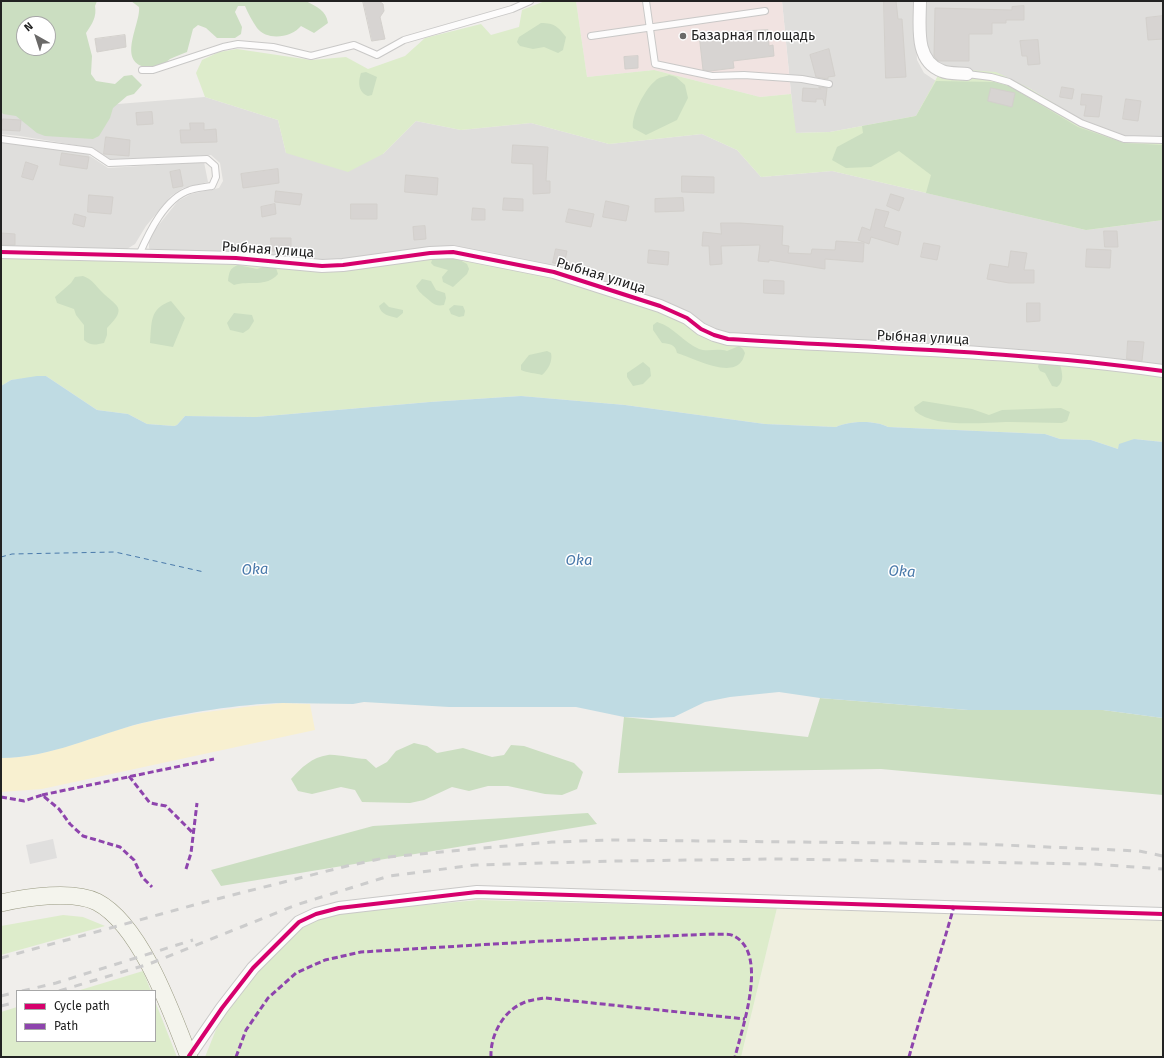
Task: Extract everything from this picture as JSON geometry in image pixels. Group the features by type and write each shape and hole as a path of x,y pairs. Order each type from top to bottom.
{"main road":[{"path":"1,903 26,897 71,896 96,902 114,914 124,925 149,964 189,1056"}],"street":[{"path":"920,1 920,37 923,56 932,66 943,72 967,74"},
{"name":"Рыбная улица","path":"1,252 236,258 322,266 343,265 430,253 453,252 554,272 630,296 675,311 714,335 728,339 958,351 1119,365 1163,371"},
{"path":"189,1056 252,968 299,922 316,914 339,908 477,892 1163,914"}],"lane":[{"path":"142,70 153,70 224,47 238,44 273,47 311,56 354,45 377,55 404,40 512,9 530,1"},
{"path":"646,1 655,64 712,76 744,75 802,80 828,84"},
{"path":"591,36 765,11"},
{"path":"967,74 991,77 1009,82 1081,123 1124,139 1163,140"},
{"path":"1,139 91,151 109,163 207,159 215,166 216,177 212,186 189,190 175,198 150,228 139,255"}],"shaded area":[{"name":"Базарная площадь","path":"576,1 782,1 791,94 760,97 654,70 587,77"},
{"path":"782,1 914,1 917,60 924,73 936,81 916,116 830,132 795,133"},
{"path":"923,1 1163,1 1163,138 1125,136 1083,121 1029,88 942,68 925,55"},
{"path":"1,77 93,106 205,97 278,120 286,153 383,154 416,121 461,130 531,123 609,144 702,134 737,150 761,177 832,171 1086,230 1163,220 1163,368 728,335 341,261 318,262 154,253 149,248 149,239 178,201 191,194 219,188 223,181 220,163 211,155 112,161 93,148 1,134"},
{"path":"1,142 87,154 108,168 204,162 208,182 183,188 171,196 146,226 135,244 127,249 1,249"},
{"path":"53,839 57,858 30,864 26,845"}],"green space":[{"path":"1,1 97,1 94,20 86,33 92,56 91,74 96,81 115,84 124,76 132,75 142,85 134,94 127,96 113,108 110,118 99,136 93,139 45,136 37,133 16,116 3,114 1,111"},
{"path":"131,1 306,1 323,12 328,23 314,33 301,26 297,30 285,35 267,35 257,28 245,6 238,6 235,12 242,27 241,34 235,38 217,38 206,28 198,25 193,29 187,52 170,59 161,67 145,67 137,63 131,50 139,14 139,7"},
{"path":"545,1 576,1 587,77 654,70 760,97 791,94 796,133 830,132 916,116 942,68 996,72 1029,88 1083,121 1125,136 1163,138 1163,220 1086,230 832,171 761,177 737,150 702,134 609,144 531,123 461,130 416,121 383,154 348,172 286,153 278,120 205,97 196,73 202,60 219,52 237,49 311,60 346,57 368,69 405,56 425,38 481,24 491,35 519,27 522,10"},
{"path":"541,23 553,25 566,37 563,50 558,53 544,47 533,49 520,46 517,42 519,37"},
{"path":"366,72 377,77 372,95 368,96 362,92 359,83 361,73"},
{"path":"669,75 676,77 685,85 688,98 677,120 646,135 633,128 636,110 643,96 651,85 656,80"},
{"path":"936,81 994,82 1009,86 1078,127 1124,143 1163,145 1163,220 1086,230 926,193 931,175 899,151 871,167 846,168 832,160 837,147 863,133 862,126 916,116"},
{"path":"454,248 676,306 690,314 702,325 728,334 1163,368 1163,442 1134,439 1118,449 1091,440 1060,439 1045,434 888,427 869,422 848,423 836,427 765,424 625,405 521,396 430,402 256,417 185,416 177,425 174,426 147,424 128,414 97,410 46,376 11,380 1,386 1,249 318,262"},
{"path":"447,253 467,264 469,269 467,274 453,287 443,282 442,277 448,270 434,266 431,263 433,257"},
{"path":"238,265 257,269 269,265 276,268 278,274 268,281 234,285 228,281 229,275 230,271"},
{"path":"83,276 91,281 116,304 119,311 117,316 107,328 107,335 104,343 93,344 84,340 84,325 76,315 74,309 57,303 55,297 71,283 75,277"},
{"path":"422,279 431,281 436,290 445,293 446,298 444,305 437,305 431,302 419,291 416,286"},
{"path":"171,301 185,318 173,347 150,343 152,323 155,312 164,304"},
{"path":"384,302 389,307 403,310 403,313 397,318 386,315 379,306"},
{"path":"454,305 463,306 465,311 464,316 459,317 451,314 449,309"},
{"path":"234,313 252,315 254,321 249,329 243,333 230,330 227,323"},
{"path":"657,322 668,327 688,343 699,349 727,351 739,346 745,353 743,359 735,366 728,368 710,365 677,353 670,344 662,343 653,330 653,325"},
{"path":"547,351 551,353 551,362 542,375 521,370 521,365 529,355"},
{"path":"643,362 650,368 651,376 643,384 633,386 627,377 627,373"},
{"path":"1039,363 1060,364 1062,379 1060,385 1057,387 1052,386 1045,373 1040,371 1038,367"},
{"path":"923,401 972,409 989,415 1002,410 1061,408 1070,412 1067,421 1062,423 960,423 924,417 915,411 914,407"},
{"path":"820,698 968,710 1103,710 1163,718 1163,795 881,769 618,773 624,717 808,737"},
{"path":"414,743 427,746 437,753 463,748 492,757 504,755 511,745 524,746 574,763 583,772 577,789 562,795 545,794 508,786 488,786 469,791 452,787 424,800 410,803 362,802 355,790 341,787 312,794 298,791 291,779 303,767 322,756 336,755 366,759 376,768 387,762 396,751"},
{"path":"588,813 597,824 221,886 211,870 373,826"},
{"path":"478,900 777,908 741,1057 205,1057 223,1012 254,973 302,927 320,917 339,913"},
{"path":"777,908 1163,919 1163,1057 741,1057"},
{"path":"63,915 83,917 105,926 1,955 1,926"},
{"path":"143,971 151,990 80,990"},
{"path":"156,1004 177,1057 1,1057 1,1012 16,1007 16,1042 156,1042"}],"sand":[{"path":"282,703 310,704 315,730 42,789 1,792 1,758 19,757 55,750 125,728 160,719"}],"water":[{"name":"Oka","path":"46,376 97,410 128,414 147,424 174,426 177,425 185,416 256,417 430,402 521,396 625,405 765,424 836,427 848,423 869,422 888,427 1045,434 1060,439 1091,440 1118,449 1119,444 1134,439 1163,442 1163,718 1103,710 968,710 820,698 779,692 730,697 705,702 674,717 651,718 624,717 576,707 449,707 364,702 353,704 283,703 230,707 176,716 124,728 55,750 19,757 1,758 1,386 11,380"}],"building":[{"path":"363,1 379,1 383,4 384,11 380,17 385,39 372,41"},
{"path":"884,1 896,1 898,19 902,19 906,77 886,78"},
{"path":"1024,6 1024,20 1006,20 1006,23 992,23 992,34 969,34 969,61 938,61 934,56 935,8 1012,10 1012,7"},
{"path":"1163,16 1163,39 1148,40 1146,18"},
{"path":"768,30 769,46 773,45 774,56 733,61 734,68 710,71 703,70 699,34"},
{"path":"125,35 126,47 97,52 95,39"},
{"path":"1038,40 1040,64 1028,65 1027,56 1022,56 1020,41"},
{"path":"829,49 835,76 828,77 828,79 816,77 810,55"},
{"path":"638,56 638,68 625,69 624,57"},
{"path":"819,87 827,88 825,106 823,99 816,99 816,102 802,101 803,88 820,89"},
{"path":"1062,87 1074,89 1072,99 1060,97"},
{"path":"991,88 1015,93 1012,107 988,101"},
{"path":"1082,94 1102,96 1099,117 1084,116 1086,105 1081,105"},
{"path":"1126,99 1141,101 1138,121 1123,119"},
{"path":"152,112 153,124 137,125 136,113"},
{"path":"3,119 21,120 20,131 2,130"},
{"path":"190,123 204,123 204,130 216,129 217,142 181,143 180,130 190,130"},
{"path":"106,137 130,140 129,156 104,154"},
{"path":"513,145 548,147 546,181 550,181 550,193 533,194 533,164 512,163"},
{"path":"62,153 89,157 87,169 60,165"},
{"path":"26,162 38,166 33,180 22,177"},
{"path":"278,169 279,183 243,188 241,174"},
{"path":"180,170 183,186 173,188 170,172"},
{"path":"406,175 438,178 437,195 405,192"},
{"path":"682,176 714,177 714,193 682,192"},
{"path":"276,191 302,194 300,205 275,202"},
{"path":"891,194 904,198 899,211 887,206"},
{"path":"89,195 113,197 111,214 88,212"},
{"path":"504,198 523,199 523,211 503,210"},
{"path":"683,198 684,211 655,212 655,199"},
{"path":"606,201 629,206 626,221 603,217"},
{"path":"275,204 276,214 262,217 261,207"},
{"path":"351,204 377,204 377,219 351,219"},
{"path":"473,208 485,209 485,220 472,220"},
{"path":"569,209 594,214 591,227 566,222"},
{"path":"876,209 889,212 884,227 901,232 898,245 871,237 869,244 858,240 862,227 870,230"},
{"path":"75,214 86,217 84,227 73,224"},
{"path":"721,223 783,226 782,245 789,246 788,253 811,254 812,249 835,250 836,241 864,243 863,262 825,259 825,269 769,260 769,262 758,261 760,245 721,246 722,264 710,265 709,246 702,246 703,232 721,234"},
{"path":"425,226 426,239 414,240 413,227"},
{"path":"1104,231 1117,231 1118,247 1105,247"},
{"path":"1,233 15,234 15,245 1,245"},
{"path":"271,238 291,238 291,251 272,251"},
{"path":"924,243 940,246 937,260 921,257"},
{"path":"556,249 567,251 564,265 553,263"},
{"path":"1087,249 1111,250 1110,268 1086,267"},
{"path":"649,250 669,252 668,265 648,263"},
{"path":"1011,251 1027,253 1024,270 1034,270 1034,283 1009,283 987,279 990,264 1008,267"},
{"path":"764,280 784,281 784,294 764,293"},
{"path":"1027,303 1040,303 1040,321 1027,322"},
{"path":"1128,341 1144,342 1142,361 1127,359"}],"ferry route":[{"path":"1,557 12,554 115,552 204,572"}],"railway":[{"path":"1,958 205,902 347,866 389,857 472,849 552,842 614,840 980,844 1139,851 1163,856"},
{"path":"62,990 149,964 296,905 389,876 475,865 775,859 1093,864 1163,869"},
{"path":"26,990 56,983 193,940"},
{"path":"1,996 16,992"},
{"path":"1,1006 16,1002"}],"marked path":[{"path":"42,795 214,759"},
{"path":"129,776 150,803 166,806 193,833"},
{"path":"1,797 24,801 42,795 59,809 70,824 83,836 120,847 134,860 142,877 152,887"},
{"path":"186,869 191,853 197,803"},
{"path":"909,1057 954,906"},
{"path":"236,1057 246,1030 268,998 296,973 325,960 361,952 544,941 713,934 734,936 744,945 750,958 752,975 750,992 747,1011 735,1057"},
{"path":"491,1057 491,1049 495,1033 499,1025 509,1012 531,1000 545,998 745,1019"}],"cycle path":[{"path":"1,252 236,258 322,266 343,265 430,253 453,252 554,272 660,306 687,318 701,329 728,339 1000,354 1109,364 1163,371"},
{"path":"189,1056 222,1008 253,968 299,922 316,914 339,908 477,892 1163,914"}],"place":[{"name":"Базарная площадь","path":"683,36"}]}
